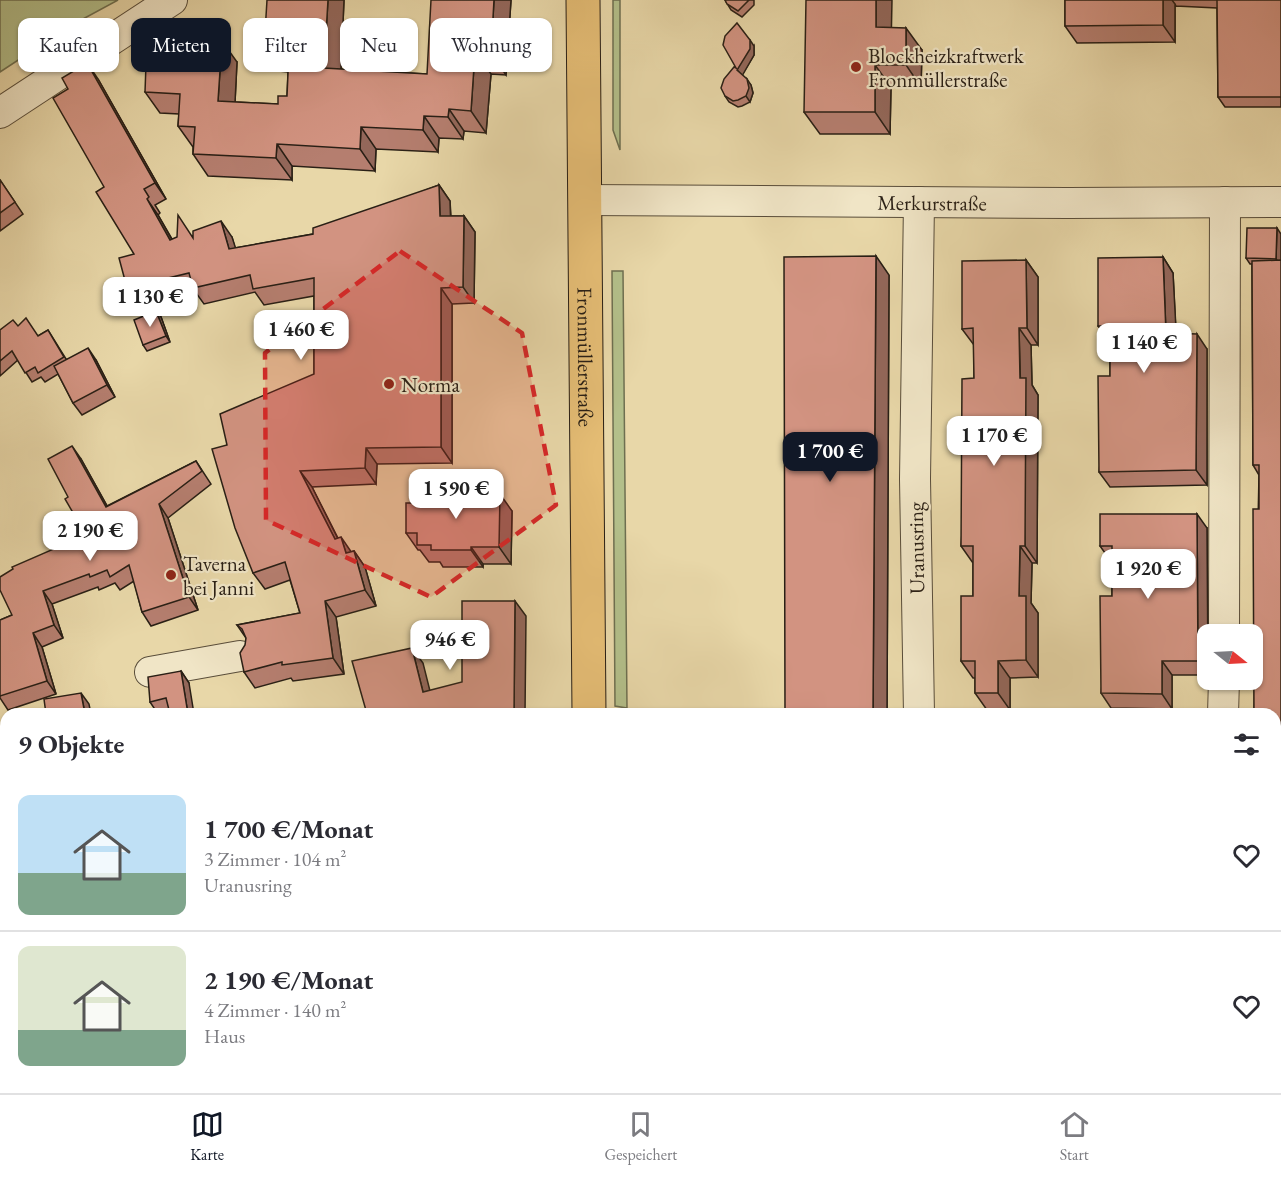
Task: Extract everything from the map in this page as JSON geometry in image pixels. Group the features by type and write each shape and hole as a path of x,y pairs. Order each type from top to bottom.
{"main road":[{"name":"Fronmüllerstraße","path":"583,0 589,708"}],"street":[{"path":"0,113 172,0"},
{"name":"Merkurstraße","path":"584,200 1281,202"},
{"name":"Uranusring","path":"919,202 915,479 919,708"},
{"path":"1224,624 1225,202"},
{"path":"150,672 240,656"},
{"path":"1224,690 1224,708"}],"highlighted area":[{"path":"400,251 522,333 556,505 431,597 266,520 265,353"}],"green space":[{"path":"0,0 118,0 85,18 18,18 18,60 0,72"},
{"path":"613,0 620,0 620,150 613,130"},
{"path":"612,271 623,271 627,708 615,706"}],"building":[{"path":"267,0 328,0 327,18 266,18"},
{"path":"431,0 494,0 493,18 430,18"},
{"path":"725,0 749,0 738,11"},
{"name":"Blockheizkraftwerk Fronmüllerstraße","path":"806,0 876,0 876,27 906,28 906,65 875,65 875,112 804,112"},
{"path":"1065,0 1163,0 1163,25 1065,26"},
{"path":"1217,0 1281,0 1281,97 1218,97"},
{"path":"430,18 430,72 474,72 471,111 449,109 448,117 424,116 423,130 361,127 360,149 277,144 276,158 193,154 195,127 178,126 180,94 145,92 146,72 220,72 218,101 278,104 278,96 287,96 288,72 328,72 328,68 340,69 340,72 427,74"},
{"path":"737,23 750,40 750,49 737,70 747,79 749,88 746,96 733,101 725,96 721,88 724,79 734,67 736,68 723,45 725,36"},
{"path":"72,72 92,72 155,183 144,189 149,197 147,199 170,240 177,237 178,215 193,238 193,231 221,221 229,249 313,234 313,228 439,185 440,216 464,216 463,287 441,288 441,447 366,448 365,468 300,471 335,539 341,537 346,553 354,551 365,590 325,601 333,658 282,665 282,662 244,672 240,653 246,638 242,629 237,625 300,613 285,562 253,573 235,528 212,449 227,445 220,414 314,374 314,278 253,289 250,275 193,288 189,273 127,288 119,258 134,254 96,192 104,187 53,98 68,89 62,78"},
{"path":"0,180 15,202 0,213"},
{"path":"1247,228 1277,228 1276,259 1246,258"},
{"path":"876,256 873,708 785,708 784,257"},
{"path":"1163,257 1166,333 1197,334 1196,470 1099,472 1098,376 1110,376 1110,326 1098,326 1098,258"},
{"path":"1026,260 1027,328 1019,328 1020,378 1026,378 1025,546 1020,546 1019,596 1026,596 1026,660 998,661 998,693 975,693 975,661 961,661 961,596 973,596 973,546 961,546 962,379 974,378 973,328 962,329 962,261"},
{"path":"1281,260 1281,708 1254,708 1254,690 1263,690 1263,624 1254,624 1253,509 1259,509 1259,465 1253,465 1252,261"},
{"path":"156,311 166,336 143,345 134,320"},
{"path":"26,318 38,336 48,330 64,357 38,373 35,367 25,373 12,351 0,361 0,330 13,320 18,326"},
{"path":"88,348 107,385 73,403 54,366"},
{"path":"72,446 106,507 196,461 202,471 159,504 189,597 142,612 129,565 110,577 107,570 90,577 89,574 43,591 54,625 33,633 47,681 0,696 0,620 12,615 0,590 0,577 13,569 12,567 86,535 65,499 68,497 48,459"},
{"path":"464,487 488,487 488,494 500,494 499,547 431,550 431,545 417,545 417,533 406,533 406,503 418,503 417,493 464,493"},
{"path":"1100,514 1197,514 1197,661 1162,661 1162,694 1101,693 1100,596 1112,596 1112,546 1100,546"},
{"path":"462,601 515,601 514,708 365,708 352,661 412,648 423,692 462,682"},
{"path":"181,671 187,708 168,708 166,698 150,702 148,677"},
{"path":"81,693 84,708 45,708 44,699"}],"place":[{"name":"Blockheizkraftwerk Fronmüllerstraße","path":"856,67"},
{"name":"Norma","path":"389,384"},
{"name":"Taverna bei Janni","path":"171,575"}]}
